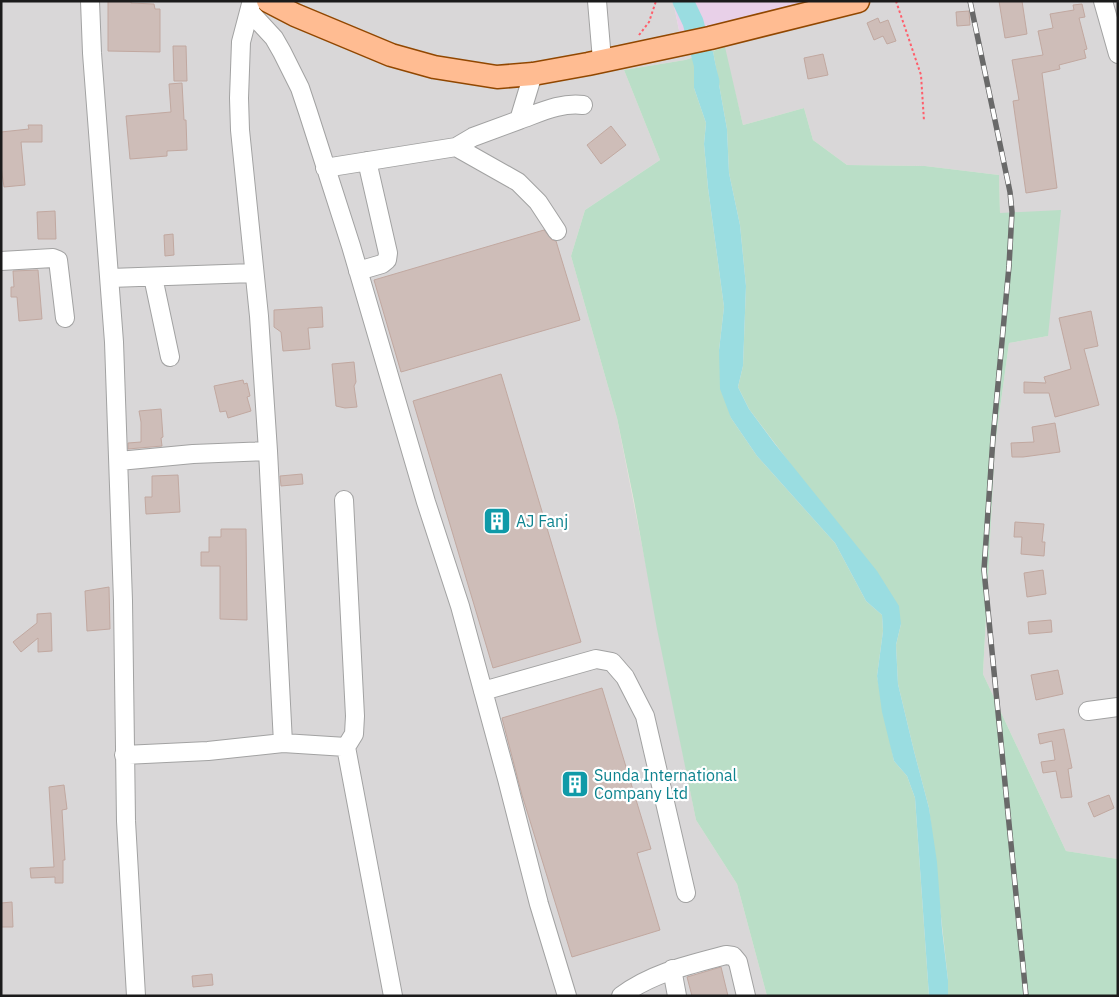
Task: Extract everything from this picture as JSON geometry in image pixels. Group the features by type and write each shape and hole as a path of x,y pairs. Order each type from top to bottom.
{"main road":[{"path":"256,5 295,15 391,55 434,67 497,77 534,74 710,38 813,7 858,1"}],"street":[{"path":"90,1 92,62 110,278 119,461 126,821 136,996"},
{"path":"597,1 602,60"},
{"path":"1103,1 1118,54"},
{"path":"256,5 300,88 358,271 426,502 460,606 539,904 567,996"},
{"path":"256,5 241,42 240,130 259,316 268,451 282,743"},
{"path":"520,120 534,74"},
{"path":"325,168 456,147 473,137 562,106 583,105"},
{"path":"456,147 518,182 538,202 556,231"},
{"path":"358,271 382,264 387,260 388,253 367,161"},
{"path":"1,261 53,258 58,260 65,318"},
{"path":"110,278 254,273"},
{"path":"153,277 170,357"},
{"path":"119,461 193,454 268,451"},
{"path":"344,500 355,716 354,734 346,747 393,996"},
{"path":"483,691 596,659 612,662 625,676 645,716 686,893"},
{"path":"1088,712 1118,707"},
{"path":"124,755 282,743 346,747"},
{"path":"621,996 636,985 672,969 726,955 733,956 738,962 746,996"},
{"path":"672,969 677,996"}],"path":[{"path":"639,35 649,22 656,1"},
{"path":"896,1 921,75 924,120"}],"shaded area":[{"path":"1,1 673,1 680,35 813,1 1118,1 1118,859 1066,851 983,674 995,445 1009,343 1048,336 1000,213 999,175 925,166 847,165 813,140 804,108 743,125 724,47 685,60 624,70 660,160 585,210 571,256 617,418 696,820 737,884 767,996 1,996"},
{"path":"673,1 813,1 680,35"}],"green space":[{"path":"725,47 743,125 804,108 813,140 847,165 925,166 999,175 1000,213 1061,210 1048,336 1009,343 995,445 983,674 1066,851 1118,859 1118,996 948,996 948,980 929,808 898,684 896,645 901,624 807,486 749,409 738,387 743,366 746,286 740,225 729,173 727,129 713,51"},
{"path":"694,57 694,88 706,123 704,144 708,188 724,307 719,350 731,418 757,456 835,543 866,601 882,615 883,631 877,676 894,761 907,776 915,798 929,996 767,996 737,884 696,820 617,418 571,256 585,210 660,160 624,70"}],"water":[{"path":"713,51 727,129 729,173 740,225 746,286 743,366 738,387 749,409 877,571 899,606 901,624 896,645 898,684 929,808 937,862 948,996 929,996 915,798 907,776 894,761 882,712 877,676 883,631 882,615 866,601 835,543 757,456 731,418 720,389 719,350 724,307 708,188 704,144 706,123 694,88 694,57"}],"building":[{"path":"108,1 154,4 155,9 160,9 160,52 108,51"},
{"path":"999,1 1022,1 1027,34 1005,38"},
{"path":"1082,4 1085,17 1079,18 1087,49 1084,50 1086,58 1059,65 1060,69 1042,73 1057,188 1026,193 1013,101 1019,100 1012,60 1043,55 1038,31 1053,28 1050,14 1074,10 1073,5"},
{"path":"969,11 970,25 957,26 956,12"},
{"path":"878,18 880,23 888,20 896,41 887,44 883,36 874,40 867,23"},
{"path":"173,46 186,46 187,81 174,81"},
{"path":"823,54 828,75 808,79 804,58"},
{"path":"182,83 187,150 167,151 167,156 130,159 126,116 171,112 169,84"},
{"path":"28,125 42,125 42,142 21,142 25,185 4,187 1,167 1,132 29,129"},
{"path":"611,126 626,145 601,164 587,145"},
{"path":"55,211 56,239 38,239 37,212"},
{"path":"544,230 552,240 556,241 580,320 401,372 374,280"},
{"path":"173,234 174,255 165,256 164,235"},
{"path":"38,270 42,319 19,321 17,297 11,297 11,287 14,287 13,271"},
{"path":"322,307 323,327 308,328 310,349 283,351 281,332 274,327 274,310"},
{"path":"1091,311 1098,346 1084,349 1099,405 1055,417 1049,393 1024,393 1024,382 1046,383 1044,377 1071,369 1059,318"},
{"path":"354,362 356,382 354,386 357,407 345,408 336,406 332,364"},
{"name":"AJ Fanj","path":"501,374 581,642 493,668 413,401"},
{"path":"243,380 244,384 247,383 250,396 247,397 251,411 228,418 226,411 220,412 214,386"},
{"path":"161,409 162,446 128,449 128,443 141,442 139,411"},
{"path":"1055,423 1060,452 1012,457 1011,443 1034,442 1032,427"},
{"path":"302,474 303,484 281,486 280,476"},
{"path":"178,475 180,512 146,514 145,497 152,497 152,476"},
{"path":"1015,522 1044,524 1042,542 1045,542 1044,556 1021,554 1022,537 1014,537"},
{"path":"221,529 246,529 247,620 220,619 220,566 201,566 201,552 209,552 209,537 221,537"},
{"path":"1043,570 1046,594 1027,597 1024,573"},
{"path":"109,587 110,629 87,631 85,591"},
{"path":"51,613 52,651 38,652 38,638 21,652 13,642 37,623 37,614"},
{"path":"1051,620 1052,632 1029,634 1028,622"},
{"path":"1058,670 1063,694 1036,700 1031,675"},
{"name":"Sunda International Company Ltd","path":"602,688 651,849 637,853 660,930 572,957 522,795 502,718"},
{"path":"1064,729 1072,768 1068,769 1072,797 1061,798 1056,771 1043,773 1041,762 1055,760 1052,741 1040,744 1038,734"},
{"path":"64,785 67,809 62,810 65,860 63,860 63,883 55,883 55,877 31,878 30,868 54,867 49,787"},
{"path":"1109,795 1114,808 1094,817 1088,803"},
{"path":"12,902 13,927 1,927 1,903"},
{"path":"721,967 728,996 692,996 687,977"},
{"path":"212,974 213,985 193,987 192,976"}],"waterway":[{"path":"683,1 693,22 709,82"}],"railway":[{"path":"970,1 1010,192 1012,212 984,570 1026,996"}],"place":[{"name":"AJ Fanj","path":"497,521"},
{"name":"Sunda International Company Ltd","path":"575,784"}]}
